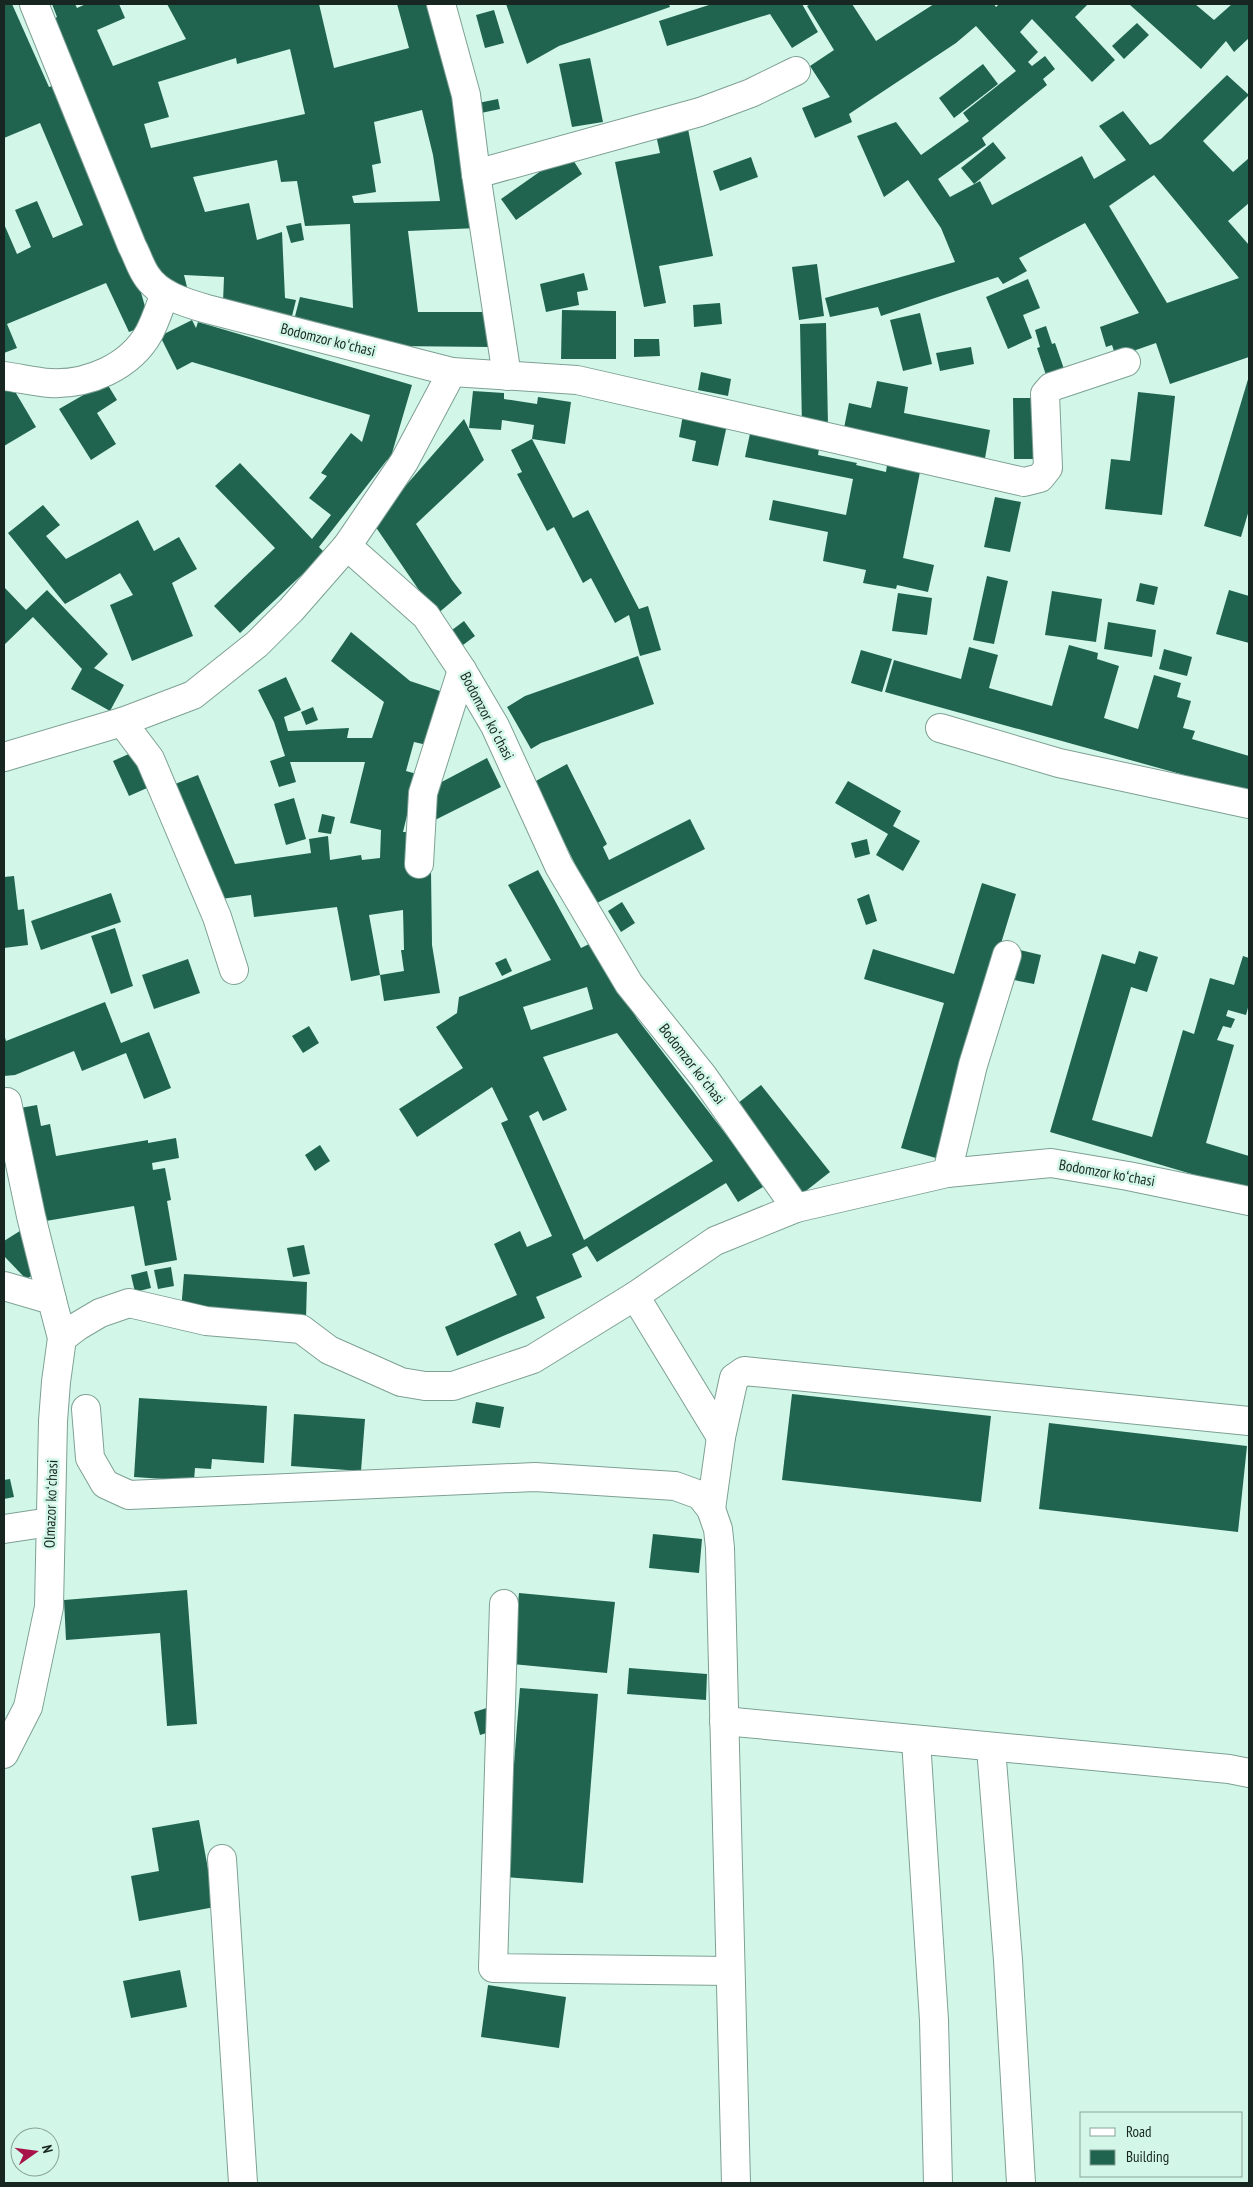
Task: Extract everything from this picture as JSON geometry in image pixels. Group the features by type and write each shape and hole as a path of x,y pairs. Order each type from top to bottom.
{"street":[{"name":"Bodomzor koʻchasi","path":"34,4 136,254 147,276 165,293 185,303 452,372 577,380 1024,482 1040,478 1048,468 1045,394 1051,387 1126,362"},
{"path":"441,4 466,94 476,174 507,376"},
{"path":"476,174 700,112 751,93 796,71"},
{"path":"4,376 50,383 67,383 83,380 110,370 130,356 148,333 165,293"},
{"path":"4,757 122,722 194,695 257,644 291,610 347,546 404,462 452,372"},
{"name":"Bodomzor koʻchasi","path":"347,546 426,616 462,670 495,726 559,866 629,984 703,1076 796,1208 947,1173 1052,1163 1128,1176 1249,1201"},
{"path":"419,864 423,793 462,670"},
{"path":"122,722 150,759 217,918 234,970"},
{"path":"940,728 1060,763 1249,804"},
{"path":"947,1173 973,1065 1007,955"},
{"name":"Olmazor koʻchasi","path":"4,1754 28,1708 49,1607 50,1522 56,1382 62,1338 32,1216 7,1102"},
{"path":"62,1338 100,1313 129,1303 206,1321 302,1330 329,1350 401,1382 425,1386 452,1386 533,1359 635,1296 715,1241 796,1208"},
{"path":"4,1286 52,1300"},
{"path":"635,1296 721,1437"},
{"path":"711,1509 721,1437 734,1378 744,1371 1249,1421"},
{"path":"86,1409 90,1458 105,1484 129,1495 535,1477 675,1486 700,1496 711,1509 718,1529 720,1548 736,2183"},
{"path":"4,1529 50,1522"},
{"path":"504,1604 493,1968 730,1971"},
{"path":"724,1721 990,1748 1219,1768 1249,1773"},
{"path":"916,1740 934,2020 938,2183"},
{"path":"990,1748 1008,1960 1021,2183"},
{"path":"222,1859 243,2183"}],"building":[{"path":"4,4 12,4 49,87 58,84 128,247 150,324 129,332 106,283 7,324 17,348 4,353 4,224 17,254 31,247 15,210 37,201 53,238 83,225 40,123 4,138"},
{"path":"52,4 75,4 77,8 86,4 119,4 125,18 97,30 113,66 186,39 167,4 319,4 334,68 409,48 397,4 433,4 452,72 478,228 408,231 418,312 488,312 490,347 394,346 294,320 300,297 353,308 350,224 305,226 297,181 281,182 277,160 193,177 205,212 249,203 257,240 282,232 285,298 296,300 290,324 223,302 224,277 184,275 188,291 163,286 54,19 57,17","holes":["290,49 305,114 151,148 144,124 169,117 158,82 236,58 237,64","422,110 433,155 440,201 354,203 352,196 376,192 372,165 381,163 374,122"]},
{"path":"506,4 669,4 670,7 559,46 527,64"},
{"path":"712,4 802,4 818,32 792,48 770,14 667,46 659,21"},
{"path":"811,4 852,4 876,41 934,4 994,4 996,7 999,4 1088,4 1075,17 1115,60 1092,82 1032,19 1020,32 1038,52 1028,62 1032,66 1045,56 1055,69 1043,79 1047,85 982,138 986,145 938,179 950,197 980,181 992,205 1082,156 1094,179 1126,160 1099,126 1123,111 1150,145 1161,139 1227,75 1249,95 1203,141 1233,172 1249,158 1249,203 1228,221 1249,245 1249,357 1170,384 1156,343 1116,357 1112,345 1106,347 1100,327 1139,313 1085,223 1019,258 1027,271 1003,284 998,277 881,316 878,307 830,317 825,298 955,262 941,228 908,180 884,197 857,136 896,122 921,155 969,121 963,113 1016,71 976,26 956,43 849,114 852,122 815,138 802,108 830,97 810,66 834,50 807,6","holes":["1154,175 1239,278 1167,303 1109,206"]},
{"path":"1129,4 1195,4 1214,20 1232,4 1249,4 1249,38 1234,52 1226,41 1201,69"},
{"path":"494,10 504,43 485,48 476,15"},
{"path":"1137,23 1149,35 1124,59 1112,46"},
{"path":"590,58 603,122 572,127 559,64"},
{"path":"983,64 998,84 954,118 939,98"},
{"path":"498,99 500,109 481,113 478,103"},
{"path":"688,129 713,256 659,266 666,303 644,307 615,162 660,153 656,135"},
{"path":"993,142 1006,158 974,184 961,168"},
{"path":"568,152 582,174 516,220 501,199"},
{"path":"751,157 758,177 720,191 713,171"},
{"path":"301,223 304,240 291,243 286,226"},
{"path":"817,264 824,316 799,320 792,267"},
{"path":"584,273 588,290 577,292 579,305 546,312 540,284"},
{"path":"1028,279 1040,308 1023,315 1032,338 1008,349 986,297"},
{"path":"720,303 722,324 694,327 693,305"},
{"path":"562,310 616,311 616,359 561,359"},
{"path":"920,313 932,364 903,371 890,320"},
{"path":"192,320 196,328 198,322 412,385 390,460 387,460 319,547 325,553 240,633 214,606 275,548 215,486 240,463 312,539 331,515 309,498 327,476 321,473 351,433 362,442 370,415 192,362 177,370 160,336"},
{"path":"826,323 828,426 802,427 800,324"},
{"path":"1046,326 1052,344 1055,343 1064,369 1046,375 1037,348 1040,347 1035,330"},
{"path":"634,339 659,339 660,356 634,357"},
{"path":"971,347 974,364 940,371 936,353"},
{"path":"701,372 731,379 728,396 698,390"},
{"path":"1249,376 1249,510 1241,537 1204,526"},
{"path":"877,381 908,387 904,413 990,430 984,464 843,433 849,403 871,408"},
{"path":"106,382 117,400 97,413 116,444 91,460 59,409"},
{"path":"10,383 36,427 4,446 4,386"},
{"path":"473,391 504,393 504,399 537,404 538,397 571,402 565,444 532,439 534,425 502,420 501,430 469,428"},
{"path":"1138,392 1175,396 1162,515 1105,509 1111,459 1130,461"},
{"path":"1013,398 1039,398 1040,459 1014,459"},
{"path":"683,415 727,425 718,466 692,461 696,441 679,437"},
{"path":"464,419 484,460 416,524 462,593 436,615 373,523"},
{"path":"751,429 820,443 818,455 857,463 856,465 886,472 887,465 920,472 903,558 934,565 928,592 897,585 896,589 863,583 866,570 823,561 828,532 769,520 773,500 846,515 853,479 745,457"},
{"path":"532,439 573,518 588,510 639,609 648,606 661,650 640,656 629,615 615,623 591,578 583,583 554,527 547,531 517,474 522,472 511,450"},
{"path":"995,497 1021,502 1010,552 984,547"},
{"path":"43,505 60,525 46,536 66,559 138,520 154,551 179,537 197,569 172,583 193,636 132,661 110,605 133,595 120,573 65,604 8,533"},
{"path":"987,576 1008,581 994,644 973,640"},
{"path":"1140,583 1158,587 1154,605 1136,601"},
{"path":"4,587 26,610 47,590 108,654 94,668 124,685 110,711 71,689 82,669 33,617 4,645"},
{"path":"1229,590 1249,596 1249,643 1216,634"},
{"path":"1052,591 1102,599 1096,642 1045,635"},
{"path":"898,593 932,598 927,635 892,631"},
{"path":"464,621 475,636 459,648 448,633"},
{"path":"1108,622 1156,630 1152,657 1104,649"},
{"path":"351,632 410,681 443,692 427,745 414,742 406,771 417,774 403,832 411,832 410,872 431,871 432,945 440,993 384,1001 380,975 351,981 337,907 254,917 251,895 221,899 170,786 198,775 235,864 311,853 309,839 328,836 330,860 361,855 362,860 380,858 381,830 350,823 365,762 290,762 296,782 279,787 270,761 285,756 274,722 258,690 286,677 301,710 284,717 288,731 349,728 347,738 372,738 384,702 331,661","holes":["403,910 404,950 401,950 404,971 380,975 369,915"]},
{"path":"1069,645 1098,653 1097,659 1119,666 1104,718 1138,729 1154,675 1181,683 1177,697 1191,701 1183,728 1195,731 1192,739 1249,756 1249,793 885,692 894,660 961,679 969,647 998,655 989,688 1052,706"},
{"path":"1164,649 1192,657 1187,676 1159,669"},
{"path":"861,650 892,659 882,692 851,683"},
{"path":"638,656 654,704 541,743 531,749 507,707 525,696"},
{"path":"313,707 318,720 306,725 301,712"},
{"path":"131,753 147,788 129,796 113,761"},
{"path":"487,758 501,787 433,821 436,785"},
{"path":"567,764 607,844 603,847 609,860 690,819 705,849 595,904 534,782"},
{"path":"848,781 901,811 893,826 920,841 903,871 876,855 888,834 835,803"},
{"path":"294,798 306,839 286,845 274,804"},
{"path":"322,814 335,817 331,834 318,832"},
{"path":"867,839 870,854 855,858 851,843"},
{"path":"538,870 581,948 595,941 624,998 638,1020 735,1146 763,1187 738,1202 726,1183 597,1262 587,1246 572,1254 582,1277 536,1297 545,1318 457,1356 445,1327 517,1295 494,1244 520,1231 527,1247 552,1236 501,1123 508,1120 492,1087 417,1137 399,1109 463,1068 436,1027 457,1013 459,997 551,960 508,885","holes":["587,987 593,1009 531,1030 523,1007","617,1033 713,1161 584,1240 529,1116 538,1111 543,1121 567,1110 543,1057"]},
{"path":"14,876 18,910 24,909 28,945 4,948 4,877"},
{"path":"982,883 1016,894 936,1158 901,1148 944,1003 864,979 873,949 954,974"},
{"path":"111,893 121,922 41,950 31,921"},
{"path":"869,894 877,921 866,925 857,899"},
{"path":"622,902 635,923 621,932 608,911"},
{"path":"115,928 133,986 111,994 91,936"},
{"path":"1020,950 1041,955 1034,984 1014,980"},
{"path":"1139,951 1158,957 1147,992 1131,987 1092,1120 1152,1137 1183,1030 1194,1034 1210,978 1234,985 1243,956 1249,958 1249,1004 1246,1015 1228,1010 1226,1016 1235,1019 1231,1028 1223,1026 1217,1040 1234,1045 1206,1143 1249,1156 1249,1191 1050,1132 1102,954 1135,964"},
{"path":"506,958 512,971 502,976 495,963"},
{"path":"188,959 200,993 154,1009 142,975"},
{"path":"105,1002 121,1043 149,1032 171,1088 144,1099 126,1053 82,1071 74,1051 15,1075 4,1076 4,1034 6,1041"},
{"path":"309,1026 319,1043 303,1053 292,1036"},
{"path":"761,1085 830,1172 802,1194 733,1107"},
{"path":"37,1105 41,1126 50,1124 56,1156 148,1140 148,1143 176,1138 179,1158 152,1163 153,1170 165,1168 171,1200 167,1201 177,1260 145,1266 134,1206 40,1222 20,1108"},
{"path":"320,1145 330,1161 315,1171 305,1155"},
{"path":"23,1229 37,1273 26,1279 4,1256 4,1241"},
{"path":"304,1245 310,1274 293,1277 287,1248"},
{"path":"171,1267 174,1286 158,1289 154,1270"},
{"path":"147,1271 151,1288 135,1292 131,1275"},
{"path":"184,1274 307,1282 306,1319 181,1311"},
{"path":"792,1394 991,1416 981,1502 782,1480"},
{"path":"139,1398 267,1406 264,1463 212,1459 211,1469 195,1468 194,1481 134,1477"},
{"path":"476,1402 504,1407 500,1428 472,1423"},
{"path":"294,1414 365,1419 361,1471 291,1466"},
{"path":"1049,1423 1247,1446 1238,1532 1039,1509"},
{"path":"10,1479 14,1497 4,1499 4,1480"},
{"path":"653,1534 702,1539 699,1573 649,1568"},
{"path":"187,1590 197,1724 167,1726 160,1633 66,1640 64,1600"},
{"path":"519,1593 615,1602 607,1673 512,1664"},
{"path":"629,1668 707,1674 706,1700 627,1694"},
{"path":"520,1688 598,1694 583,1883 505,1877"},
{"path":"490,1707 496,1730 480,1735 474,1712"},
{"path":"199,1820 215,1907 139,1921 131,1876 159,1871 152,1828"},
{"path":"180,1970 187,2007 131,2018 123,1981"},
{"path":"488,1985 566,1997 559,2048 481,2037"}]}
